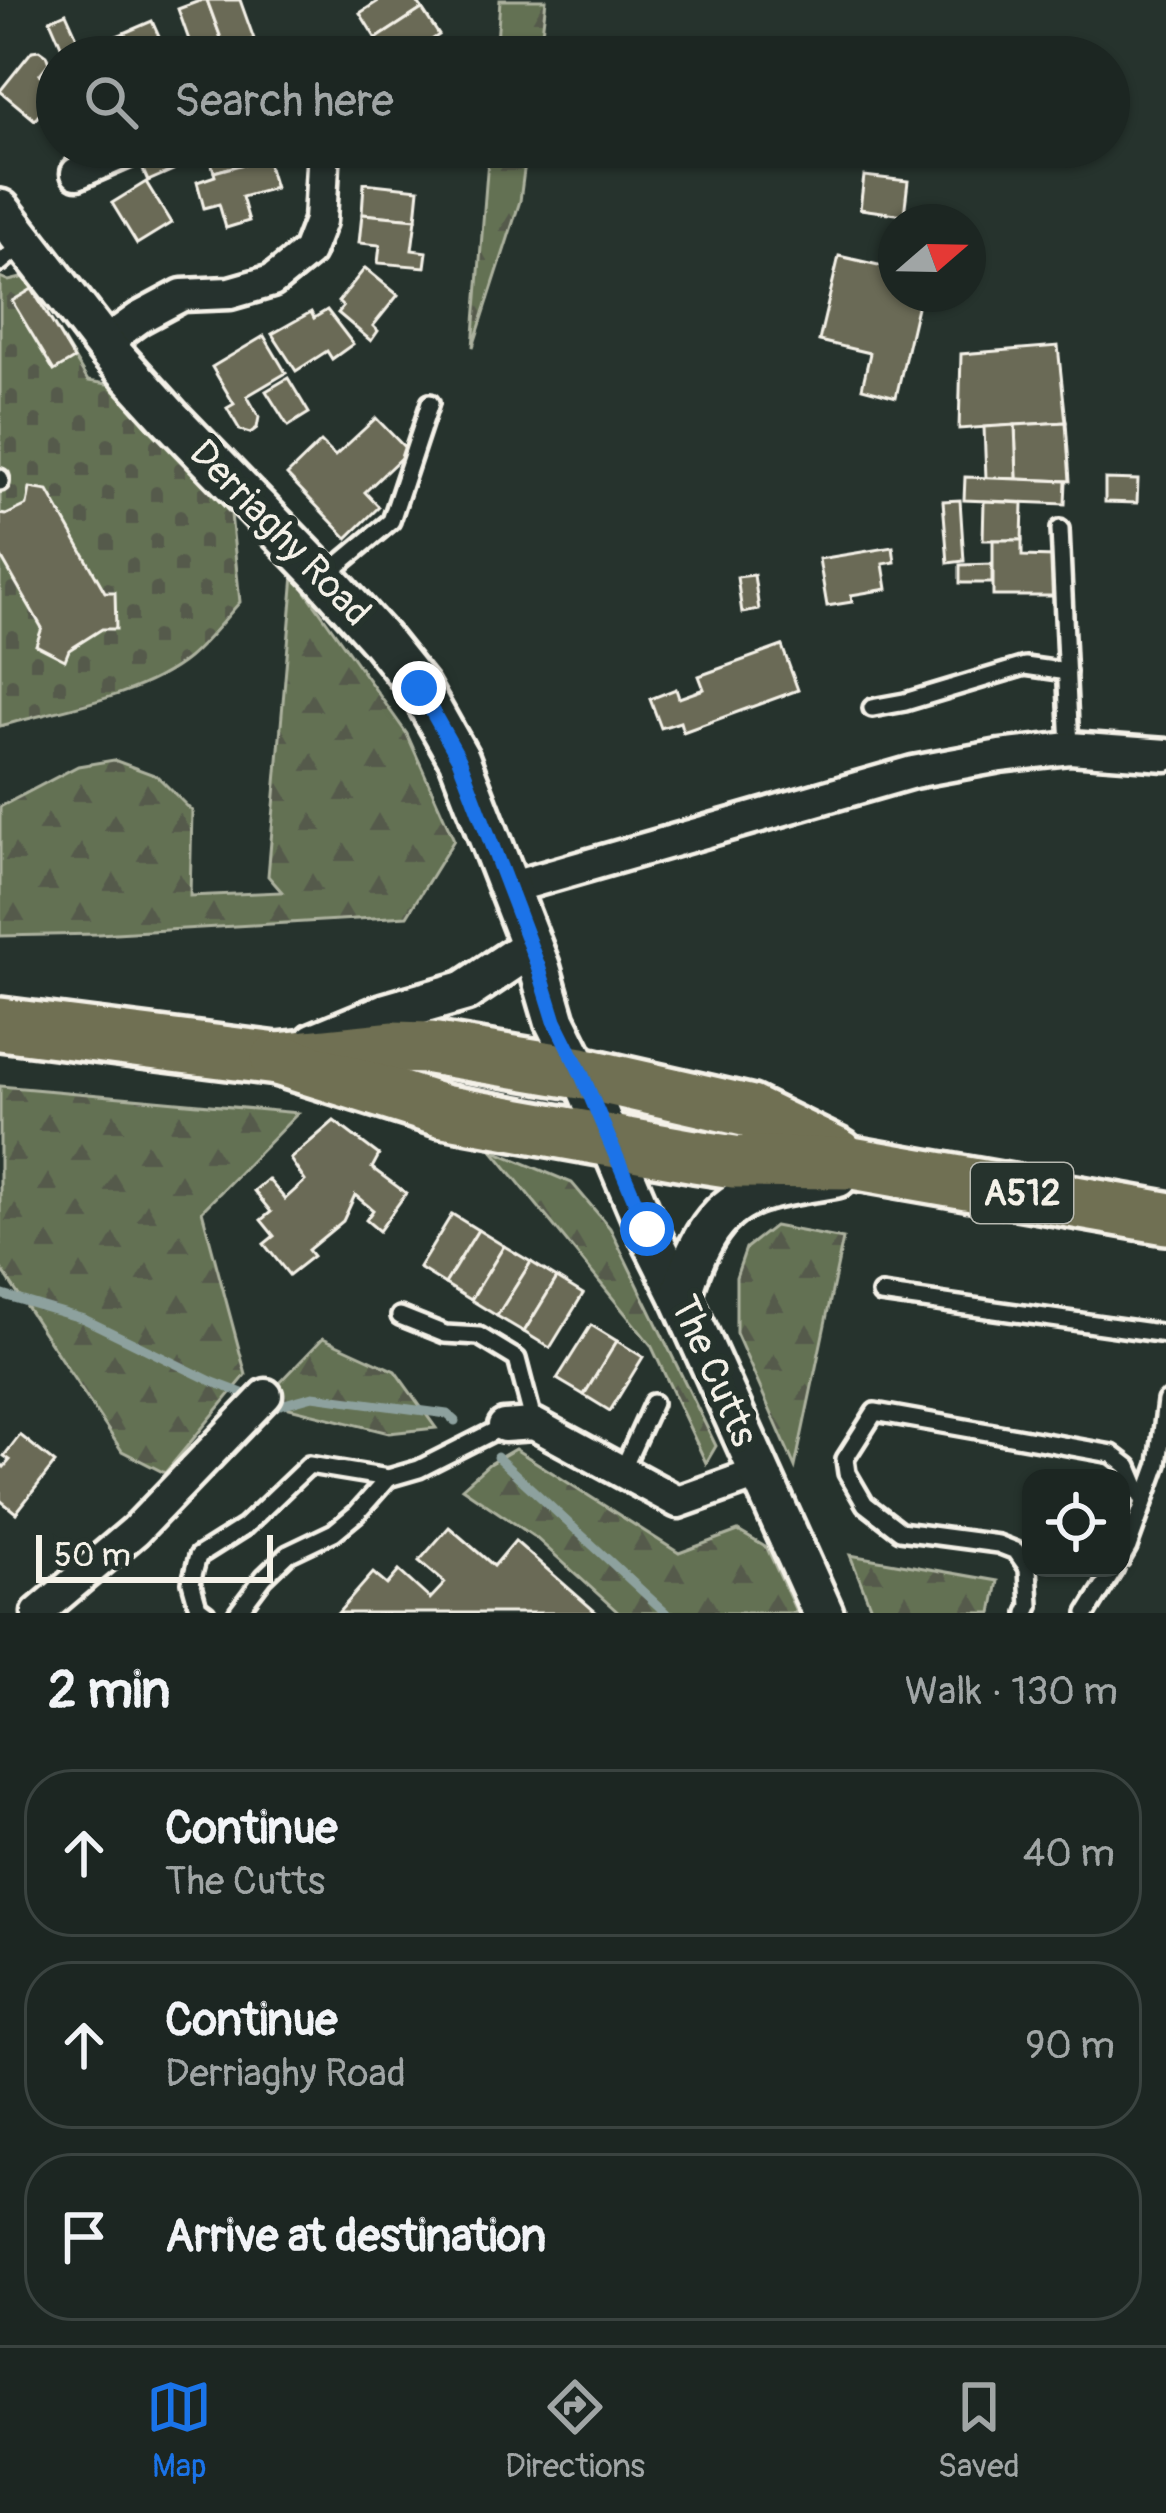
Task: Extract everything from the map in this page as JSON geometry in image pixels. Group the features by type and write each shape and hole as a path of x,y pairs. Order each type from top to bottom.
{"highway":[{"name":"A512","path":"0,1024 277,1059 443,1111 594,1106 748,1111 866,1165"},
{"name":"A512","path":"277,1059 393,1046 430,1048 734,1162 866,1165 1166,1218"}],"street":[{"path":"103,344 182,295 230,293 272,281 308,252 320,220 323,168"},
{"name":"Derriaghy Road","path":"0,210 12,253 324,577 419,688 459,759 555,1021 594,1106"},
{"path":"509,888 913,772 1070,748 1166,754"},
{"path":"277,1059 386,1014 465,991 531,947"},
{"name":"The Cutts","path":"594,1106 823,1613"},
{"path":"681,1297 706,1232 732,1205 756,1193 866,1165"},
{"path":"38,1613 135,1531 258,1402"},
{"name":"The Cutts","path":"519,1425 678,1502 760,1472"}],"lane":[{"path":"324,577 391,521 430,403"},
{"path":"1060,529 1070,748"},
{"path":"872,708 1025,666 1066,672"},
{"path":"881,1294 1166,1334"},
{"path":"206,1613 198,1607 191,1582 198,1556 244,1527 309,1465 388,1478 519,1425 518,1359 479,1336 445,1334 400,1316"},
{"path":"1130,1535 1158,1464 1166,1400"},
{"path":"622,1471 653,1403"},
{"path":"1022,1549 900,1531 865,1504 847,1473 845,1459 875,1412 1112,1454 1130,1469"},
{"path":"1130,1469 1143,1500"},
{"path":"237,1613 288,1554 334,1532 388,1478"},
{"path":"1027,1613 1028,1577"},
{"path":"1087,1613 1109,1577"}],"green space":[{"path":"500,0 546,0 542,36 497,36"},
{"path":"487,168 524,168 520,201 473,347"},
{"path":"0,277 9,281 25,277 88,381 113,385 231,514 240,602 188,658 168,672 98,701 0,726"},
{"path":"294,575 407,734 454,840 407,916 0,936 0,807 78,766 114,760 157,776 192,811 190,896 282,892 268,876"},
{"path":"0,1086 298,1113 202,1211 246,1375 165,1473 122,1451 0,1267"},
{"path":"492,1150 572,1183 610,1228 716,1446 706,1463 651,1345"},
{"path":"774,1226 843,1239 795,1467 736,1333 736,1277 746,1248"},
{"path":"323,1338 395,1371 436,1428 389,1433 289,1408 274,1389"},
{"path":"515,1449 679,1553 738,1531 767,1548 797,1613 619,1613 536,1538 462,1488"},
{"path":"850,1555 998,1581 992,1613 873,1613"}],"building":[{"path":"207,0 220,36 188,36 178,9"},
{"path":"207,0 240,0 253,36 220,36"},
{"path":"380,0 416,0 422,9 381,36 374,36 360,13"},
{"path":"422,9 439,35 438,36 381,36"},
{"path":"66,13 76,36 57,36 50,20"},
{"path":"152,21 159,36 125,36"},
{"path":"36,50 35,120 0,91"},
{"path":"142,168 172,168 173,170 148,181"},
{"path":"269,168 275,188 242,197 249,221 226,228 219,204 204,208 197,182 215,176 214,172"},
{"path":"864,176 908,181 905,204 878,204 878,211 860,209"},
{"path":"146,182 171,223 137,244 112,203"},
{"path":"364,183 419,189 416,219 362,214"},
{"path":"362,214 416,219 412,250 427,252 425,267 378,263 380,245 359,243"},
{"path":"839,256 878,265 878,312 916,312 896,397 862,388 870,353 819,341"},
{"path":"365,268 398,295 373,326 378,331 371,341 338,313 343,307 338,302"},
{"path":"32,289 74,359 54,371 12,301"},
{"path":"327,310 353,344 332,359 327,351 296,371 272,334 311,312 314,318"},
{"path":"264,336 286,373 247,396 259,417 257,428 250,433 240,430 227,408 234,404 212,367"},
{"path":"1058,346 1066,422 959,429 961,354"},
{"path":"288,378 309,413 288,426 266,391"},
{"path":"376,418 408,451 365,492 379,507 347,538 287,475 321,442 335,456"},
{"path":"1066,422 1070,481 1017,479 1015,425"},
{"path":"1015,425 1017,479 986,478 984,427"},
{"path":"965,477 1066,481 1065,504 964,500"},
{"path":"1105,479 1138,480 1137,503 1105,502"},
{"path":"30,488 48,491 105,592 115,592 116,629 102,629 69,650 65,660 36,645 42,628 0,555 0,514 27,505"},
{"path":"960,500 964,561 948,563 943,501"},
{"path":"984,501 1023,503 1022,540 983,540"},
{"path":"993,540 1022,540 1022,556 1055,557 1054,596 993,596"},
{"path":"893,547 895,562 883,564 887,589 851,595 852,602 827,606 819,559"},
{"path":"992,564 992,583 960,583 960,565"},
{"path":"754,575 759,610 742,613 737,577"},
{"path":"782,646 798,690 683,732 680,722 661,728 650,699 676,689 679,698 704,689 699,676"},
{"path":"334,1121 379,1155 372,1168 406,1193 379,1231 366,1220 373,1210 355,1195 343,1221 308,1250 313,1256 289,1275 264,1244 274,1236 261,1220 271,1212 254,1191 268,1179 285,1199 305,1181 290,1159"},
{"path":"452,1214 478,1230 445,1284 419,1268"},
{"path":"478,1230 504,1246 471,1300 445,1284"},
{"path":"504,1246 531,1262 497,1316 471,1300"},
{"path":"531,1262 557,1278 524,1332 497,1316"},
{"path":"557,1278 583,1294 550,1348 524,1332"},
{"path":"591,1325 617,1341 584,1395 557,1379"},
{"path":"617,1341 643,1357 610,1411 584,1395"},
{"path":"20,1435 55,1463 16,1513 0,1500 0,1463 4,1467 10,1460 4,1456"},
{"path":"449,1527 494,1566 515,1541 597,1613 338,1613 373,1573 387,1585 399,1571 430,1599 445,1583 419,1561"}],"waterway":[{"path":"0,1294 84,1319 213,1382 277,1406 313,1396 447,1414 455,1421"},
{"path":"497,1457 666,1613"}],"route":[{"path":"419,688 459,759 555,1021 647,1229"}]}
